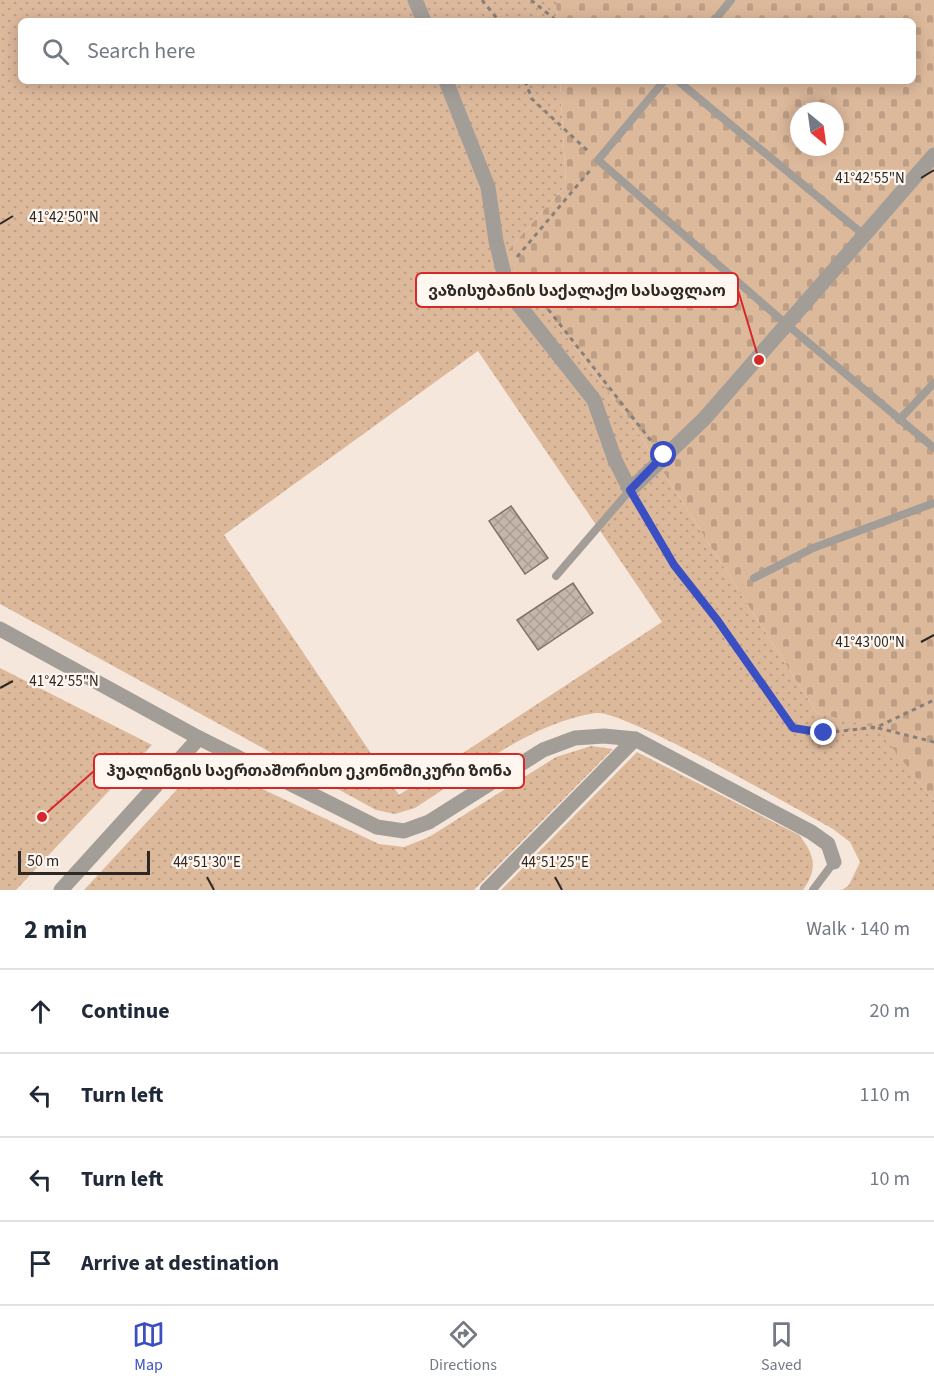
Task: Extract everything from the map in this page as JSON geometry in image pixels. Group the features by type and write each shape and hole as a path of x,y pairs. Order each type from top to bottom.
{"street":[{"path":"415,0 423,18"},
{"path":"447,84 488,187 496,241 505,278 515,300 594,400 615,460 630,490 705,418 785,323 934,154"},
{"path":"0,629 199,738 376,827 404,831 429,822 554,746 575,738 604,736 635,739 811,832 828,844 834,862"},
{"path":"61,890 199,738"},
{"path":"487,890 635,739"}],"lane":[{"path":"716,18 731,0"},
{"path":"661,84 598,160 785,323 934,447"},
{"path":"682,84 864,235"},
{"path":"899,420 934,383"},
{"path":"556,576 630,490"},
{"path":"754,578 813,548 934,502"},
{"path":"813,890 834,862"}],"path":[{"path":"482,0 497,18"},
{"path":"531,0 553,18"},
{"path":"516,263 517,256 598,160 532,99 526,84"},
{"path":"523,278 664,455"},
{"path":"630,490 674,565 718,621 793,728 824,733 876,728 934,742"},
{"path":"876,728 934,700"}],"green space":[{"path":"0,0 558,0 556,3 557,18 18,18 18,84 560,84 566,185 502,257 537,298 632,423 817,713 877,727 934,801 934,890 842,890 849,885 860,862 850,842 833,829 674,743 612,716 596,713 547,727 524,738 415,808 395,814 376,810 0,604","holes":["478,351 662,622 399,795 224,535"]},
{"path":"558,0 934,0 934,801 877,728 817,713 632,423 537,298 502,257 566,185 560,84 916,84 916,18 557,18 556,3"},
{"path":"0,668 152,745 16,890 0,890"},
{"path":"591,746 613,749 474,890 84,890 195,770 214,766 379,844 404,847 429,837 556,757"},
{"path":"637,752 799,835 813,862 811,875 803,890 501,890"}],"building":[{"path":"511,506 548,558 525,574 489,521"},
{"path":"573,583 593,613 538,650 517,620"}],"place":[{"name":"ვაზისუბანის საქალაქო სასაფლაო","path":"759,360"},
{"name":"ჰუალინგის საერთაშორისო ეკონომიკური ზონა","path":"42,817"}],"route":[{"path":"664,455 630,490 674,565 718,621 793,728 824,733"}]}
